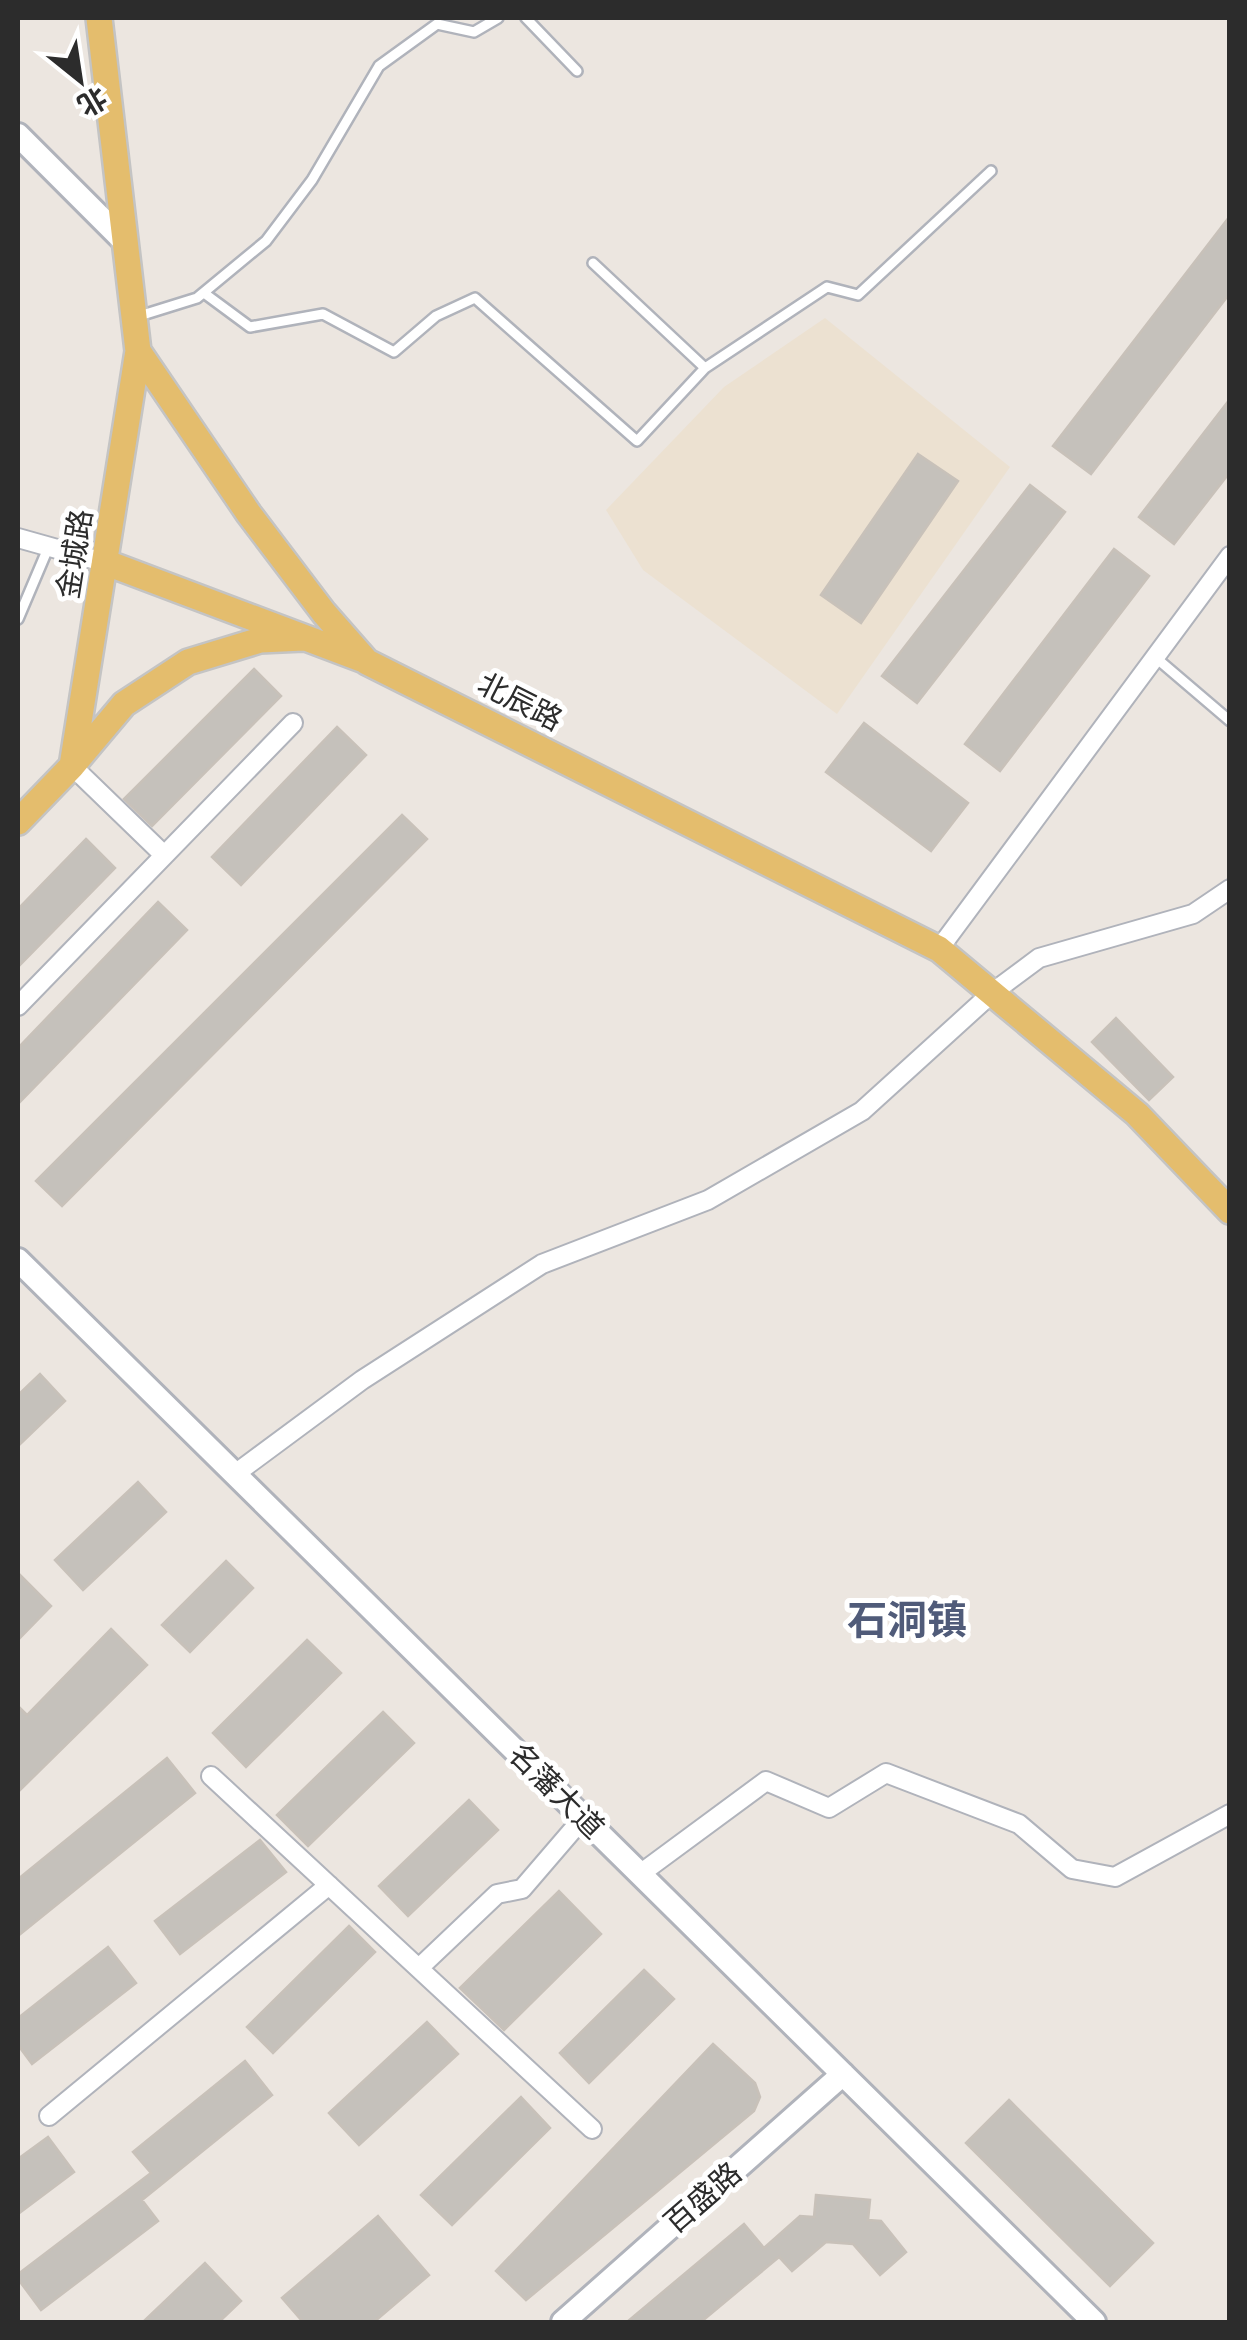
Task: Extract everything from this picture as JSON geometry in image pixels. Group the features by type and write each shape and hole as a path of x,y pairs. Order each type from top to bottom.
{"main road":[{"name":"北辰路","path":"99,18 138,352 250,514 367,662 939,949 1137,1114 1230,1212"},
{"path":"18,134 124,241"},
{"name":"金城路","path":"72,766 138,352"},
{"path":"107,563 367,662"},
{"path":"18,822 124,704 188,662 260,640 303,638"},
{"name":"名藩大道","path":"18,1260 1094,2322"},
{"name":"百盛路","path":"563,2322 843,2074"}],"street":[{"path":"18,538 107,563"},
{"path":"939,949 1230,556"},
{"path":"18,1006 292,723"},
{"path":"72,766 164,855"},
{"path":"235,1474 362,1380 542,1264 708,1200 862,1111 992,993 1039,958 1193,914 1230,889"},
{"path":"640,1874 766,1781 828,1808 886,1773 1019,1824 1072,1870 1115,1877 1230,1814"},
{"path":"211,1776 592,2128"},
{"path":"419,1968 497,1894 522,1889 583,1818"},
{"path":"49,2116 329,1885"}],"lane":[{"path":"134,318 197,298 266,242 312,180 378,66 437,24 474,32 498,18"},
{"path":"526,18 577,71"},
{"path":"204,292 250,327 323,314 394,352 436,316 475,298 637,441 705,368 827,286 858,295 991,171"},
{"path":"593,263 705,368"},
{"path":"18,619 49,546"},
{"path":"1155,657 1230,721"}],"shaded area":[{"path":"825,318 1010,467 837,714 643,570 606,510 724,387"}],"building":[{"path":"1230,216 1230,293 1091,474 1053,446"},
{"path":"1230,399 1230,472 1174,544 1139,517"},
{"path":"918,454 958,481 861,623 821,595"},
{"path":"1030,485 1065,512 917,703 882,676"},
{"path":"1114,549 1149,576 1000,771 965,744"},
{"path":"254,669 281,696 152,826 124,799"},
{"path":"864,723 968,803 931,851 826,772"},
{"path":"337,727 366,755 241,885 212,857"},
{"path":"402,815 427,839 62,1206 36,1181"},
{"path":"86,839 115,868 18,967 18,909"},
{"path":"158,902 187,930 18,1104 18,1048"},
{"path":"1116,1018 1173,1077 1149,1100 1092,1042"},
{"path":"40,1374 65,1401 18,1446 18,1395"},
{"path":"138,1482 166,1512 83,1590 55,1560"},
{"path":"226,1561 253,1588 190,1652 162,1625"},
{"path":"18,1573 51,1606 18,1640"},
{"path":"111,1629 147,1665 18,1792 18,1706 27,1715"},
{"path":"307,1640 341,1673 246,1767 213,1733"},
{"path":"383,1712 414,1743 308,1846 277,1815"},
{"path":"167,1758 195,1793 18,1936 18,1879"},
{"path":"469,1800 498,1830 408,1916 379,1886"},
{"path":"260,1840 286,1872 180,1954 155,1921"},
{"path":"559,1891 601,1934 504,2030 460,1988"},
{"path":"349,1926 375,1952 273,2053 247,2027"},
{"path":"108,1947 136,1983 32,2064 18,2045 18,2018"},
{"path":"644,1970 674,1999 589,2083 560,2053"},
{"path":"427,2022 458,2054 359,2145 329,2113"},
{"path":"713,2044 755,2083 760,2097 754,2111 526,2300 496,2271"},
{"path":"245,2061 272,2095 142,2200 158,2221 41,2310 18,2274 151,2173 133,2152"},
{"path":"521,2097 550,2128 452,2225 421,2195"},
{"path":"1009,2100 1153,2243 1110,2286 966,2143"},
{"path":"48,2137 74,2172 18,2214 18,2159"},
{"path":"816,2195 870,2200 868,2220 881,2221 906,2252 880,2275 853,2244 826,2242 792,2271 779,2257 701,2322 627,2322 744,2224 764,2248 800,2216 814,2217"},
{"path":"378,2216 429,2275 374,2322 303,2322 282,2298"},
{"path":"205,2263 241,2301 219,2322 143,2322"}],"district":[{"name":"石洞镇","path":"907,1620"}]}
